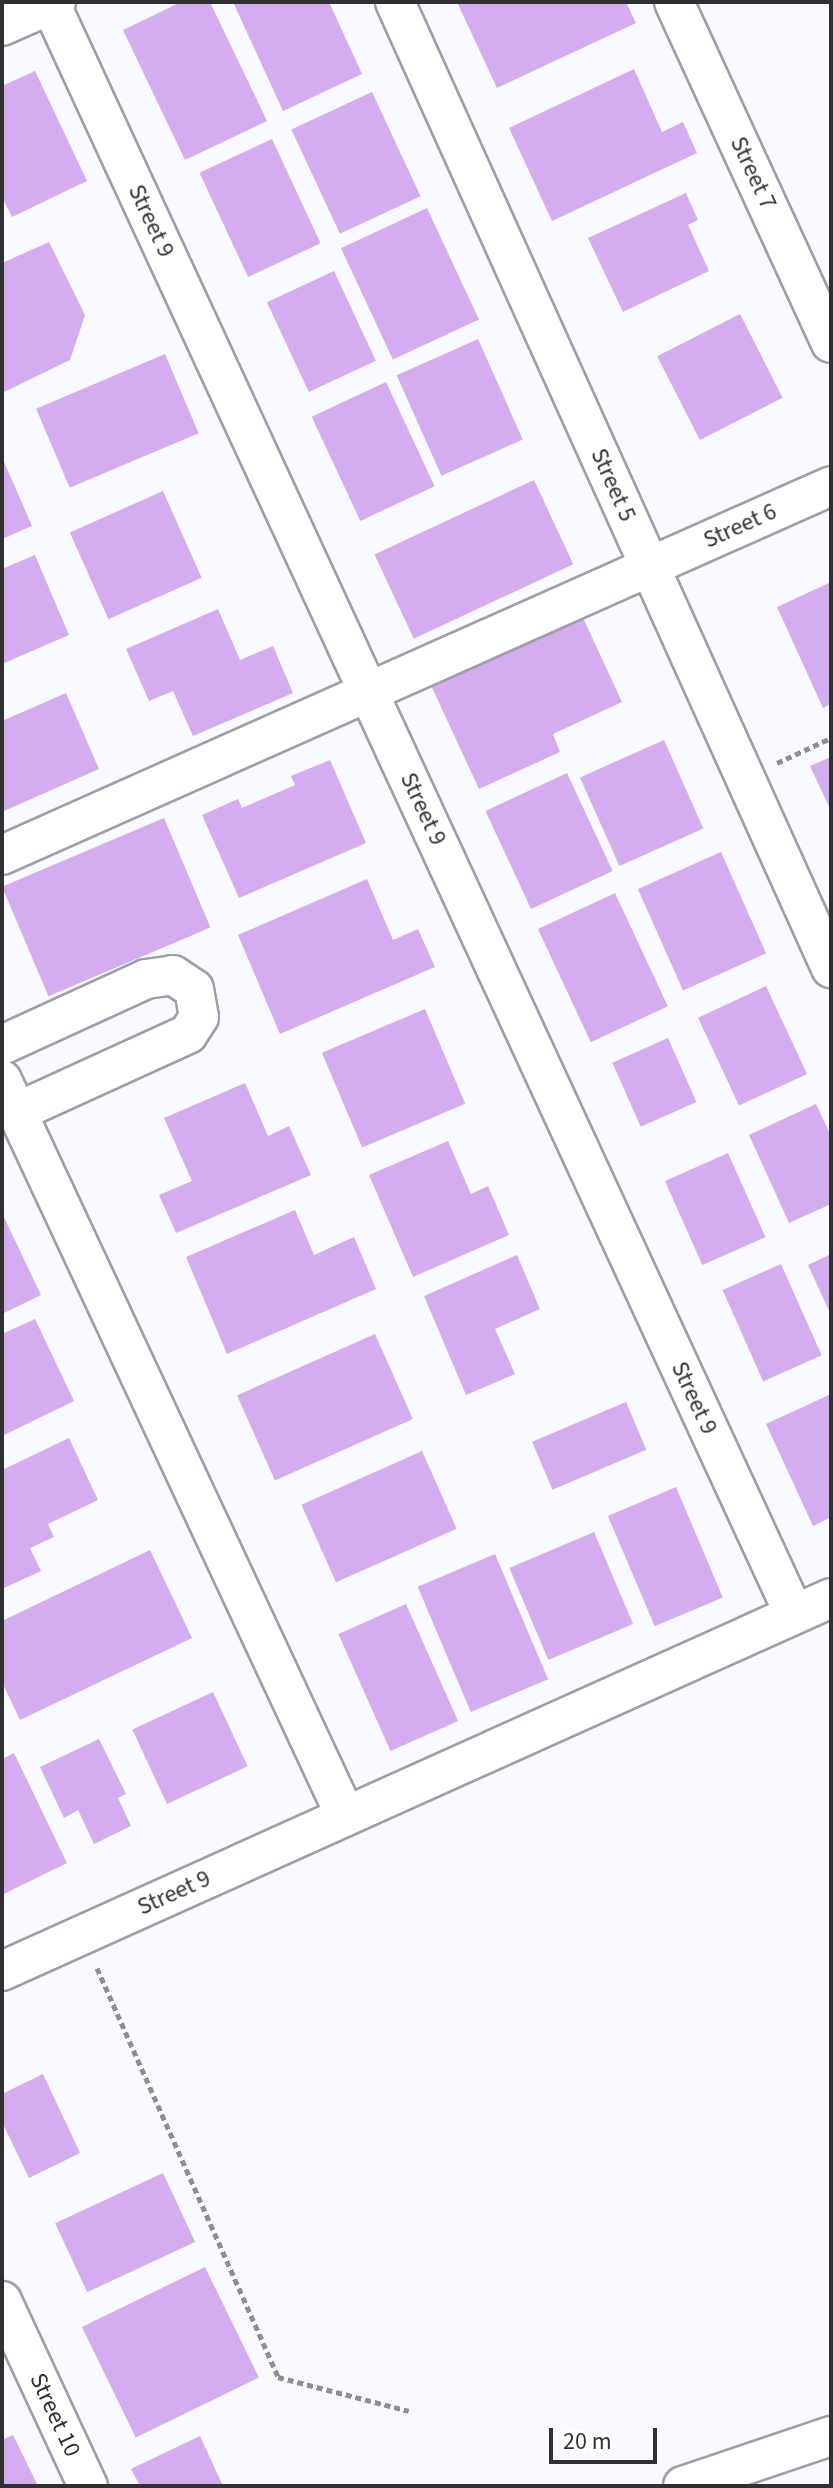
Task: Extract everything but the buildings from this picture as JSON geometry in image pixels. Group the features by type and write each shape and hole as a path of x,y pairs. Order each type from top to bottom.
{"street":[{"name":"Street 5","path":"395,2 831,968"},
{"name":"Street 7","path":"674,2 831,343"},
{"name":"Street 9","path":"2,26 54,3 794,1614"},
{"name":"Street 6","path":"2,855 831,486"},
{"path":"2,1045 146,979 173,975 194,989 199,1017 188,1034 10,1096 345,1815"},
{"name":"Street 9","path":"2,1971 831,1598"},
{"name":"Street 10","path":"2,2301 88,2486"},
{"path":"683,2486 830,2439"}],"path":[{"path":"745,777 831,738"},
{"path":"82,1935 278,2377 409,2411"}]}
